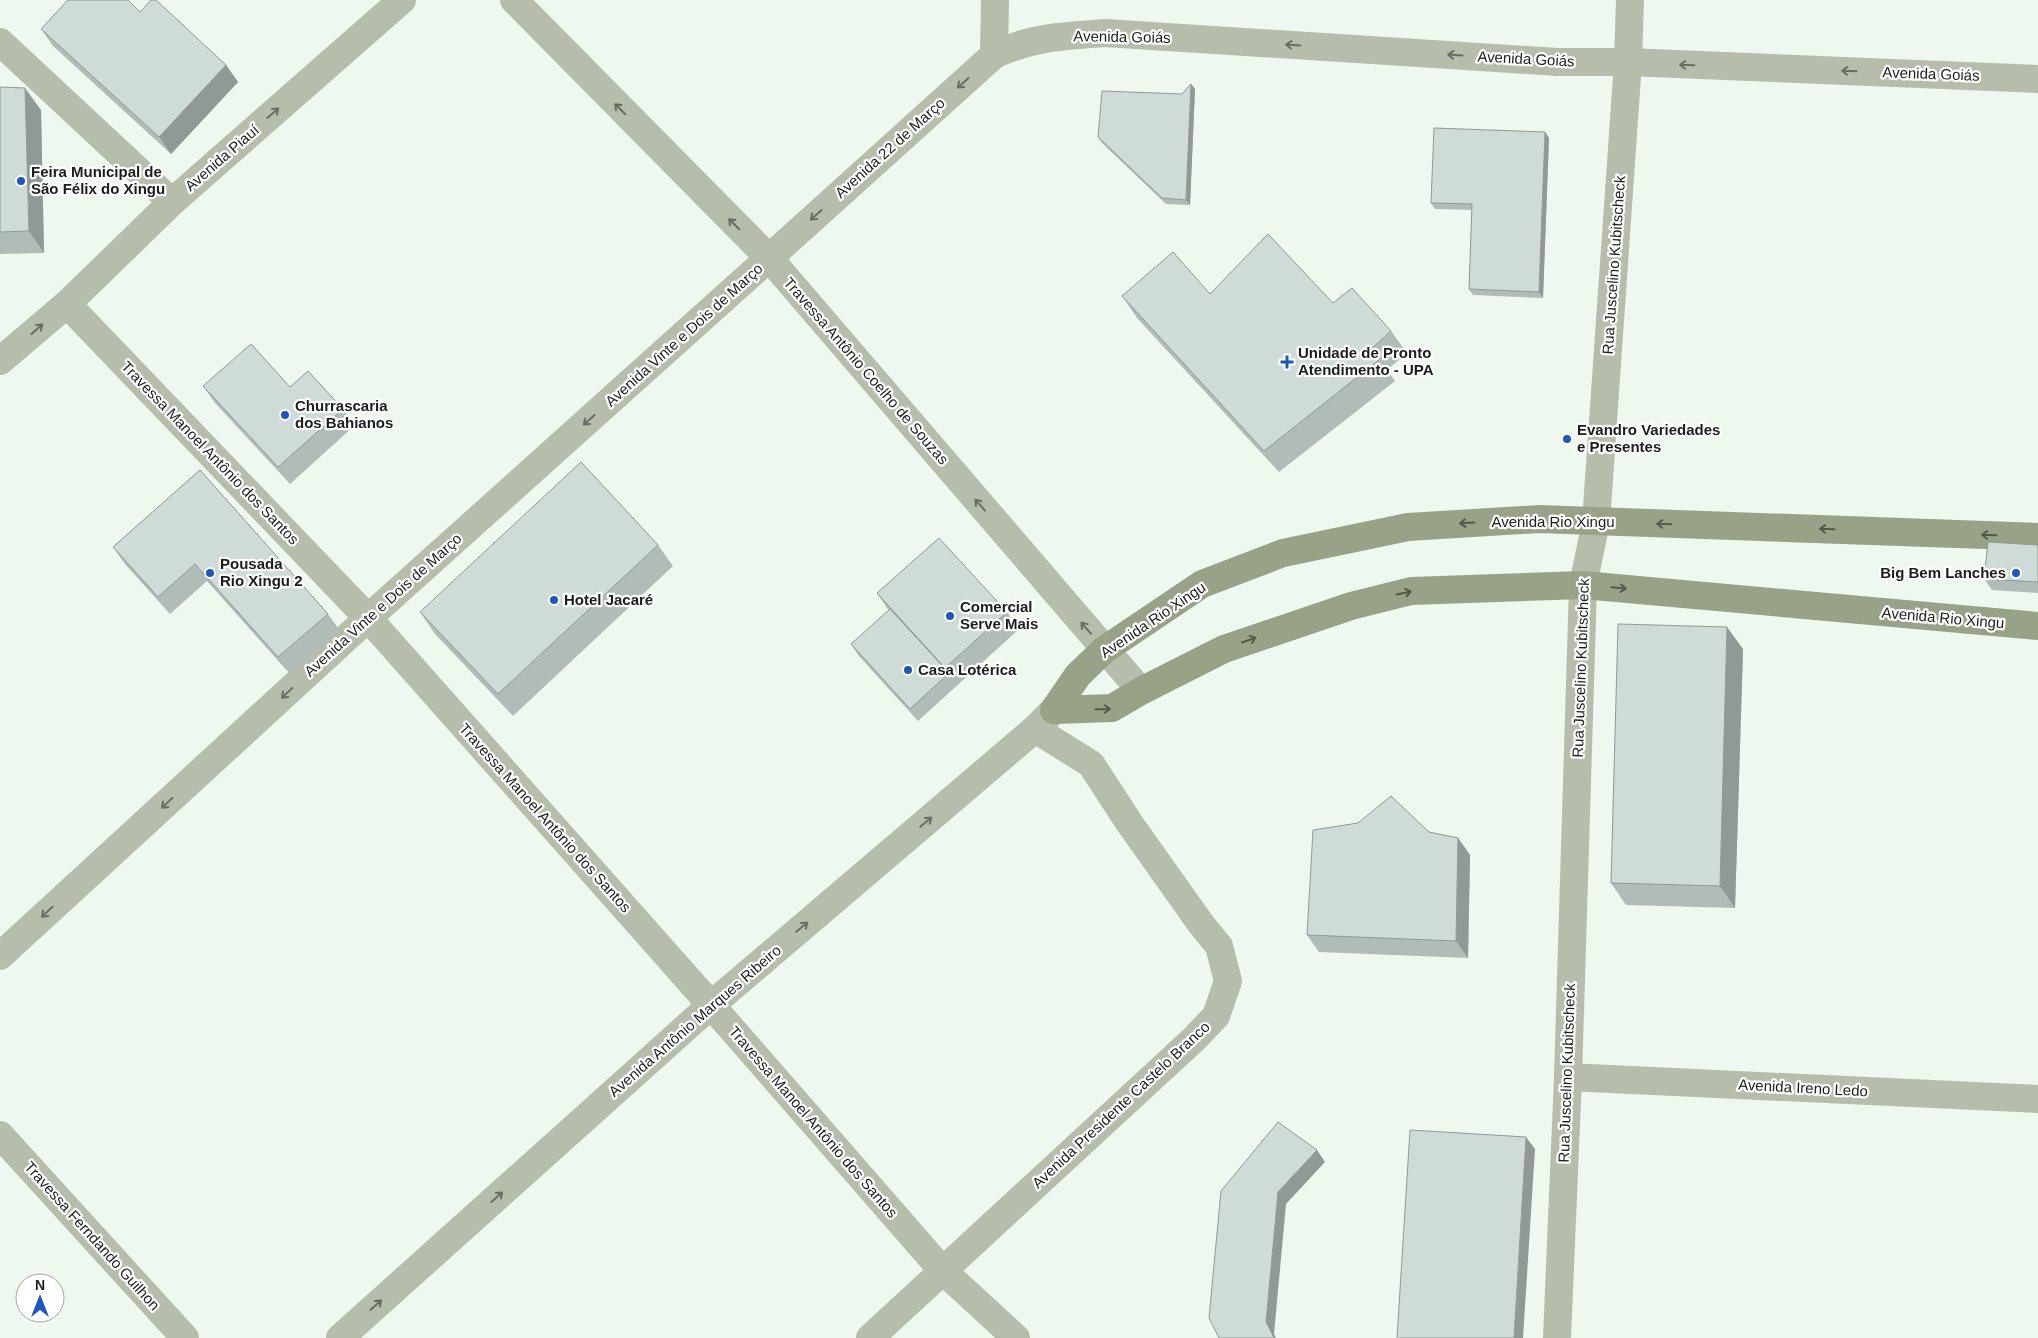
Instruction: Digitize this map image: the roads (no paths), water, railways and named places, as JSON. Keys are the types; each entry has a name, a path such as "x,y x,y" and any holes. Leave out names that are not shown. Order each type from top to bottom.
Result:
{"main road":[{"name":"Avenida Rio Xingu","path":"1054,710 1078,675 1104,650 1202,584 1283,553 1408,526 1539,519 2038,536"},
{"name":"Avenida Rio Xingu","path":"1054,710 1112,708 1141,691 1224,649 1360,604 1412,591 1583,585 2038,626"}],"street":[{"name":"Avenida Piauí","path":"0,361 67,304 172,202 402,0"},
{"name":"Travessa Antônio Coelho de Souzas","path":"514,0 769,258 1141,691"},
{"path":"995,0 1005,50"},
{"name":"Rua Juscelino Kubitscheck","path":"1557,1338 1568,1077 1583,585 1596,522 1628,62 1630,0"},
{"name":"Avenida Goiás","path":"1005,50 1056,36 1105,33 1558,62 1628,62 2038,79"},
{"path":"0,42 172,202"},
{"name":"Avenida 22 de Março","path":"769,258 1005,50"},
{"name":"Avenida Vinte e Dois de Março","path":"0,956 368,618 769,258"},
{"name":"Travessa Manoel Antônio dos Santos","path":"67,304 368,618 711,1004 942,1270 1016,1338"},
{"name":"Avenida Antônio Marques Ribeiro","path":"340,1338 711,1004 1035,729 1054,710"},
{"name":"Avenida Presidente Castelo Branco","path":"870,1338 1194,1039 1216,1016 1228,981 1220,946 1201,924 1135,831 1091,764 1035,729"},
{"name":"Avenida Ireno Ledo","path":"1568,1077 2038,1099"},
{"name":"Travessa Ferndando Guilhon","path":"0,1135 185,1338"}],"place":[{"name":"Feira Municipal de São Félix do Xingu","path":"21,181"},
{"name":"Unidade de Pronto Atendimento - UPA","path":"1287,362"},
{"name":"Churrascaria dos Bahianos","path":"285,415"},
{"name":"Evandro Variedades e Presentes","path":"1567,439"},
{"name":"Pousada Rio Xingu 2","path":"210,573"},
{"name":"Big Bem Lanches","path":"2016,573"},
{"name":"Hotel Jacaré","path":"554,600"},
{"name":"Comercial Serve Mais","path":"950,616"},
{"name":"Casa Lotérica","path":"908,670"}]}
